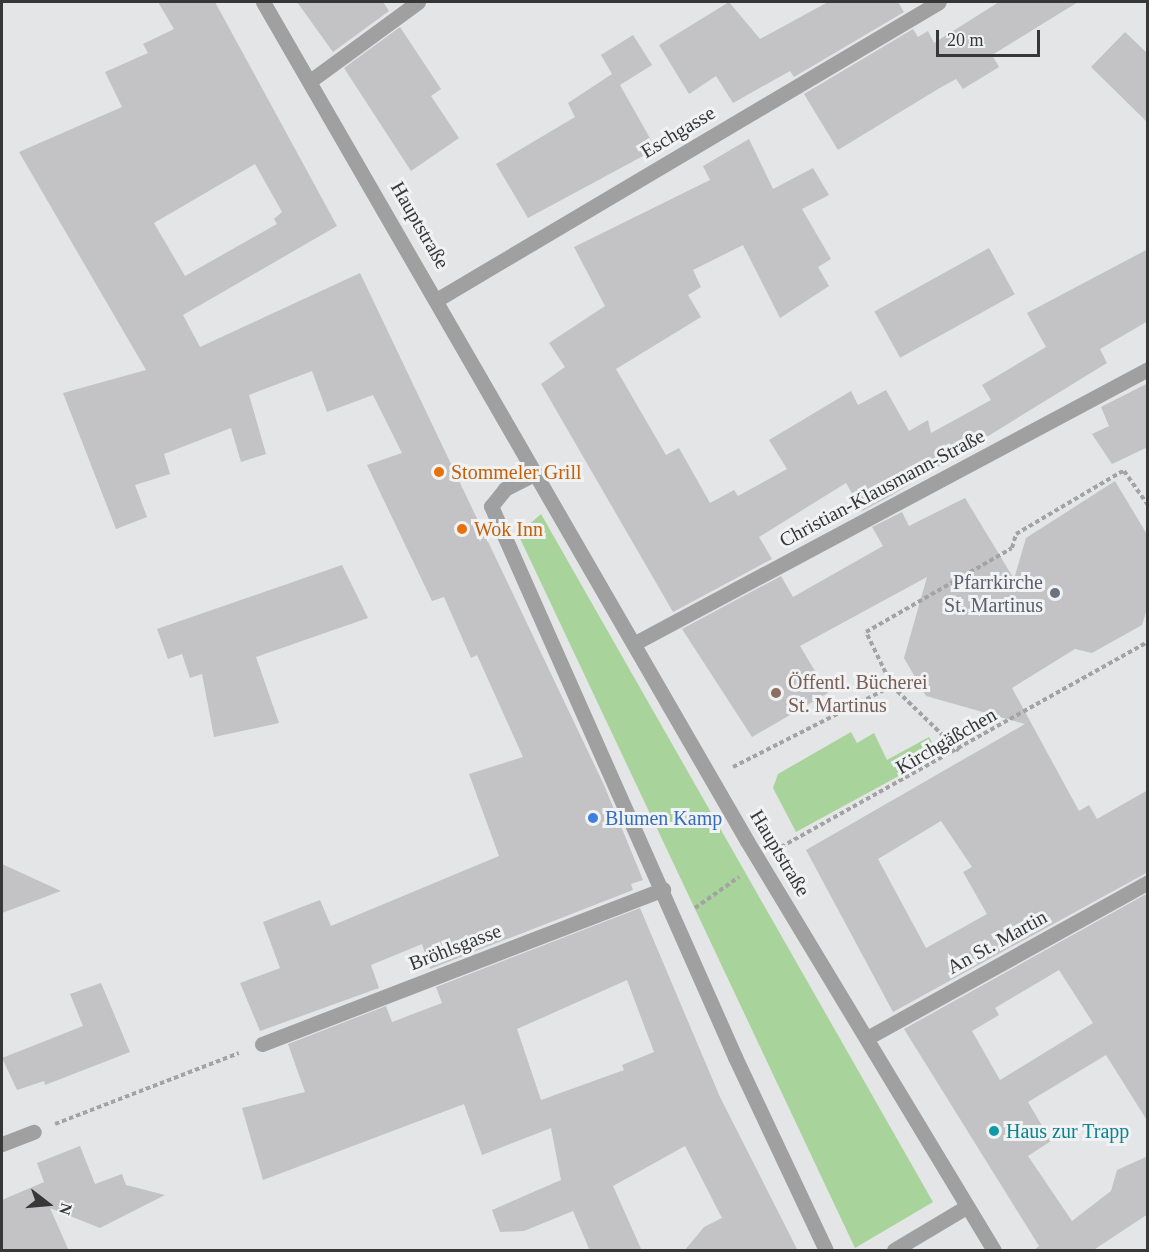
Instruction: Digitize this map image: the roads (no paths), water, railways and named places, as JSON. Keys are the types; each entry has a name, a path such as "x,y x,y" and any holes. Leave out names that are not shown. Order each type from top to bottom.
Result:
{"street":[{"name":"Hauptstraße","path":"263,2 438,298 757,857 994,1251"},
{"path":"310,81 418,2"},
{"name":"Eschgasse","path":"438,298 939,2"},
{"name":"Christian-Klausmann-Straße","path":"635,643 1148,369"},
{"path":"536,473 505,489 491,506 826,1251"},
{"name":"An St. Martin","path":"867,1038 1148,882"},
{"name":"Bröhlsgasse","path":"262,1044 663,889"},
{"path":"2,1144 34,1132"},
{"path":"894,1251 966,1207"}],"place":[{"name":"Stommeler Grill","path":"439,472"},
{"name":"Wok Inn","path":"462,529"},
{"name":"Pfarrkirche St. Martinus","path":"1055,593"},
{"name":"Öffentl. Bücherei St. Martinus","path":"776,693"},
{"name":"Blumen Kamp","path":"593,818"},
{"name":"Haus zur Trapp","path":"994,1131"}]}
